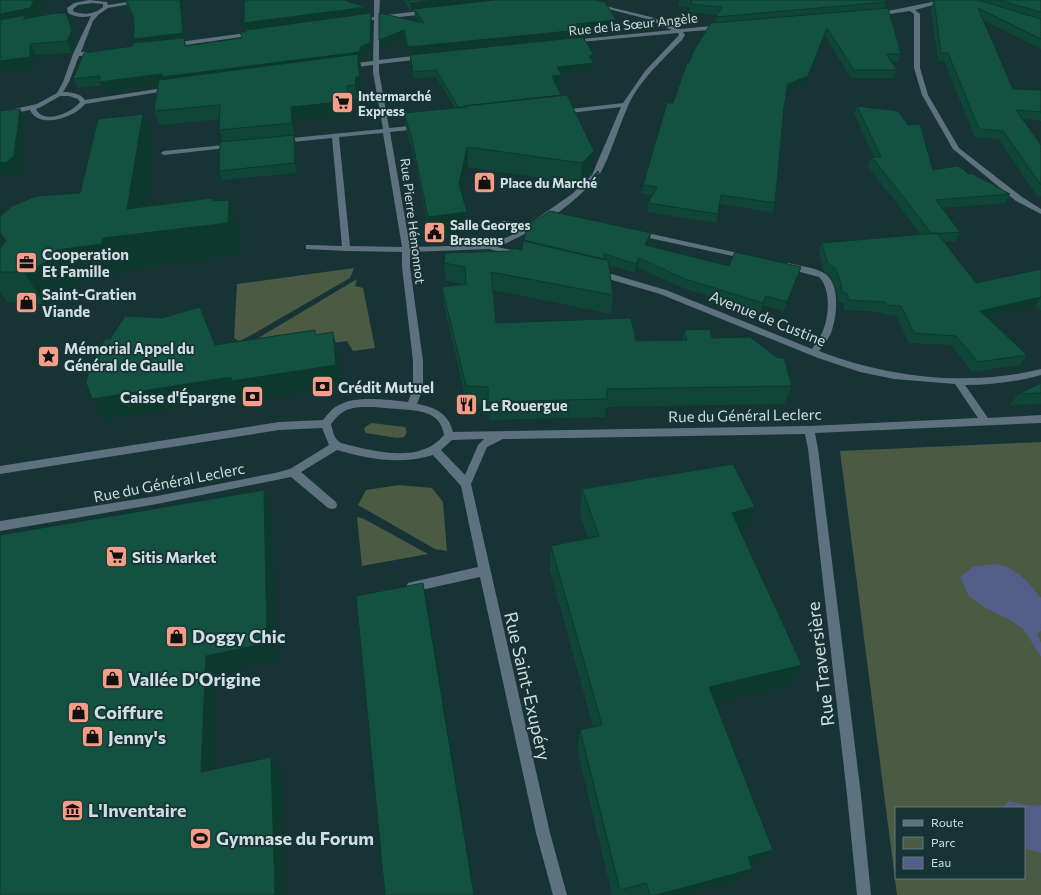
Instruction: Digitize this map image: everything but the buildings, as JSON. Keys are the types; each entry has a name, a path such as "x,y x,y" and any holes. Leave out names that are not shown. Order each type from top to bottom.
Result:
{"street":[{"path":"76,15 70,12 70,8 76,4 87,1 105,3 150,0"},
{"name":"Rue Pierre Hémonnot","path":"377,0 378,51 376,72 388,131 406,250 406,267 418,361 418,388 411,407"},
{"path":"867,15 911,9 948,0"},
{"path":"489,247 556,214 595,176 621,118 625,105 647,72 682,35 679,31 649,18 587,2"},
{"path":"0,114 32,108 47,102 59,94 66,82 90,21 105,3"},
{"path":"911,9 917,14 917,68 925,95 956,149 1019,200 1041,212"},
{"path":"351,21 432,11"},
{"path":"65,17 96,13"},
{"name":"Rue de la Sœur Angèle","path":"568,42 725,27"},
{"path":"162,46 256,34"},
{"path":"76,54 101,53"},
{"path":"337,68 425,57"},
{"path":"32,108 33,113 41,117 59,117 78,109 83,102 179,88"},
{"path":"59,94 76,95 81,98 83,102"},
{"path":"557,113 625,105"},
{"path":"273,142 424,126"},
{"path":"335,135 346,249"},
{"path":"164,153 242,145"},
{"path":"505,223 522,232"},
{"path":"630,231 753,258"},
{"path":"309,246 346,249 406,250 489,247 527,256"},
{"path":"776,264 818,274 828,280 831,288 832,305 826,333 814,352"},
{"name":"Avenue de Custine","path":"587,270 632,281 689,302 780,340 854,368 901,377 958,382 989,382 1022,378 1041,372"},
{"path":"958,382 986,422"},
{"path":"0,470 279,426 326,424 338,409 342,406 351,404 372,403 411,407 435,412 442,418 448,427 449,436 444,444 435,450 422,455 398,456 366,453 336,446 330,439 326,424"},
{"name":"Rue du Général Leclerc","path":"449,436 809,430 1041,419"},
{"name":"Rue Traversière","path":"809,430 813,449 854,795 864,895"},
{"path":"435,450 466,484 483,445 490,440 508,434"},
{"name":"Rue du Général Leclerc","path":"0,526 157,500 275,477 293,472 336,446"},
{"path":"293,472 332,505"},
{"name":"Rue Saint-Exupéry","path":"466,484 543,833 560,895"},
{"path":"399,590 484,571"}],"green space":[{"path":"354,268 350,278 246,338 239,341 234,338 237,284"},
{"path":"357,279 355,286 363,288 375,348 353,351 347,341 304,347 248,344"},
{"path":"372,423 405,427 407,432 404,437 397,438 366,433 364,430 365,427"},
{"path":"1041,442 1041,895 897,895 840,451"},
{"path":"399,485 432,488 443,502 447,551 435,549 358,505 366,490"},
{"path":"357,517 364,519 428,554 362,566"}],"water":[{"path":"994,564 1002,565 1015,571 1041,598 1041,631 1037,634 1041,643 1041,657 1024,630 1010,620 986,608 969,596 960,577 973,567"},
{"path":"1008,801 1033,806 1041,805 1041,853 1025,848 1025,807 1003,807"}],"place":[{"name":"Intermarché Express","path":"342,103"},
{"name":"Place du Marché","path":"484,183"},
{"name":"Salle Georges Brassens","path":"435,232"},
{"name":"Cooperation Et Famille","path":"27,263"},
{"name":"Saint-Gratien Viande","path":"27,303"},
{"name":"Mémorial Appel du Général de Gaulle","path":"49,357"},
{"name":"Crédit Mutuel","path":"322,387"},
{"name":"Caisse d'Épargne","path":"252,397"},
{"name":"Le Rouergue","path":"467,405"},
{"name":"Sitis Market","path":"117,557"},
{"name":"Doggy Chic","path":"177,636"},
{"name":"Vallée D'Origine","path":"112,679"},
{"name":"Coiffure","path":"79,712"},
{"name":"Jenny's","path":"92,737"},
{"name":"L'Inventaire","path":"73,810"},
{"name":"Gymnase du Forum","path":"201,838"}]}
